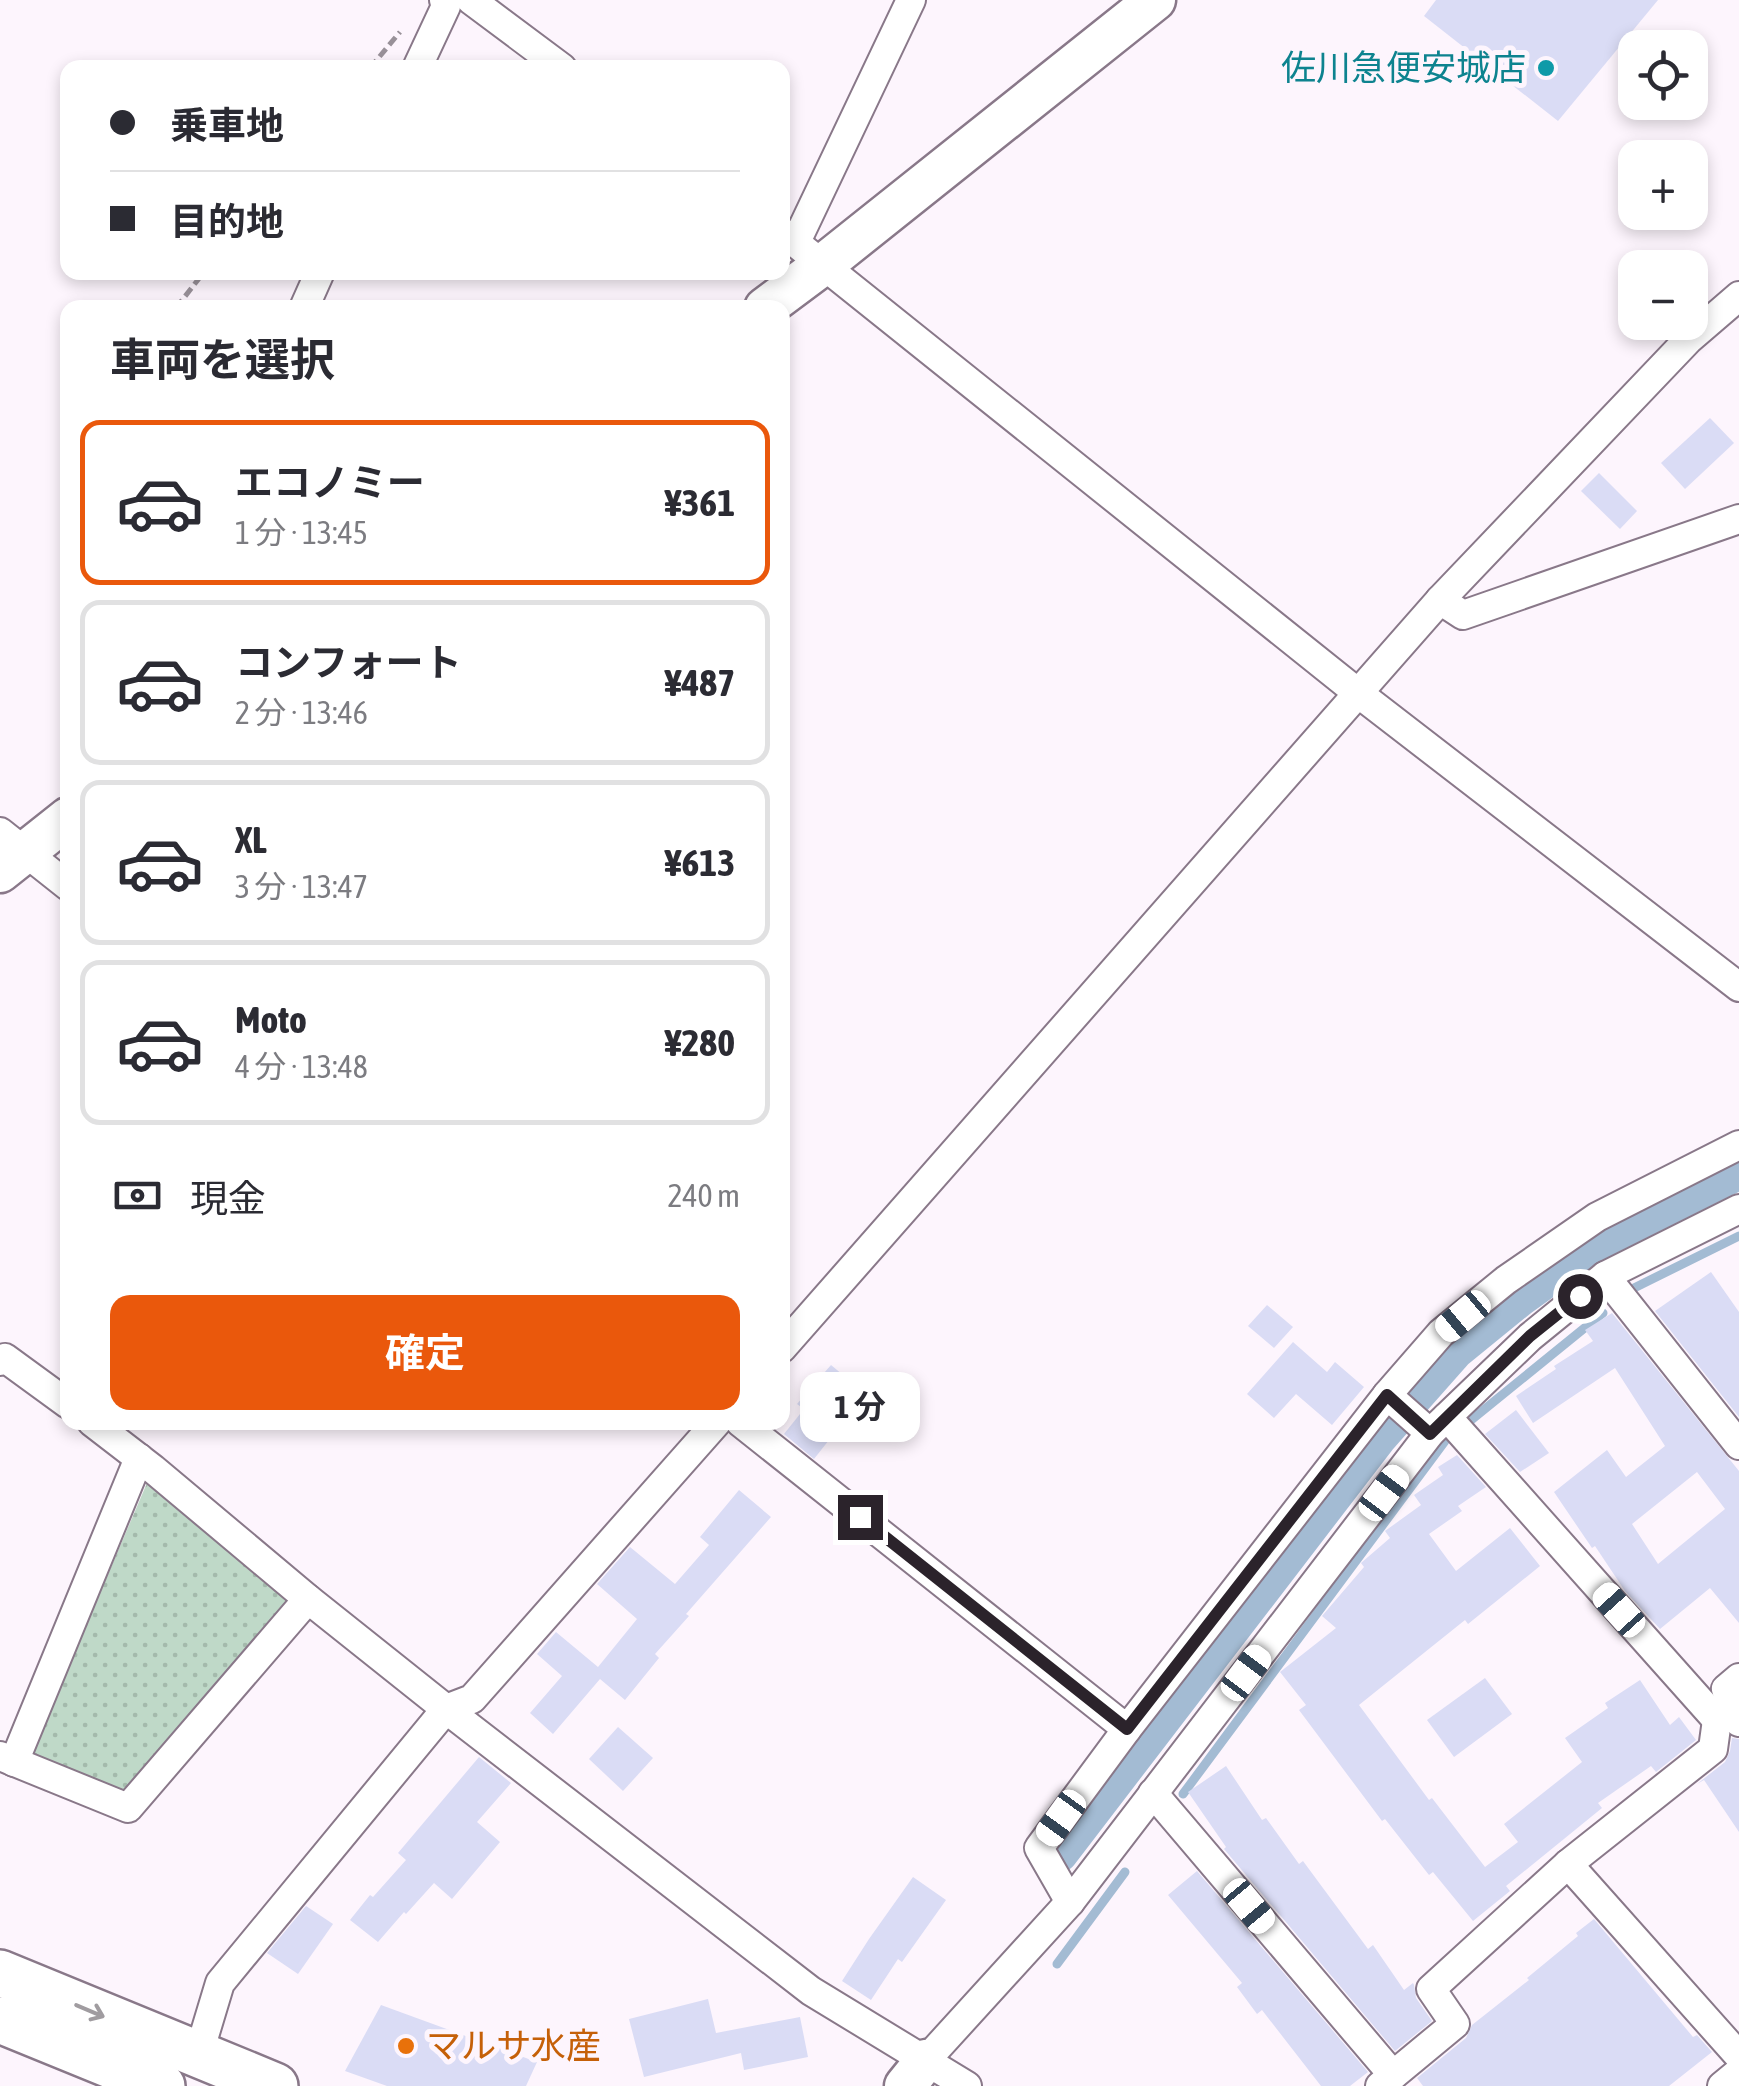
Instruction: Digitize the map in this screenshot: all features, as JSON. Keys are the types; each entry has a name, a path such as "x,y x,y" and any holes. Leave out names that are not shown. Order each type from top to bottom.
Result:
{"main road":[{"path":"0,1974 275,2086"},
{"path":"0,2020 162,2086"}],"street":[{"path":"421,60 446,6 444,0"},
{"path":"471,0 551,60"},
{"path":"801,246 910,0"},
{"path":"801,246 1154,0"},
{"path":"801,246 1358,694 1739,987"},
{"path":"790,1339 1440,600 1688,340 1739,296"},
{"path":"1440,600 1463,615 1739,519"},
{"path":"8,852 60,823"},
{"path":"8,852 60,881"},
{"path":"1070,1902 1039,1848 1387,1395 1442,1334 1506,1280 1597,1217 1739,1145"},
{"path":"916,2073 1070,1902 1438,1425 1530,1336 1605,1276 1739,1209"},
{"path":"1605,1276 1739,1445"},
{"path":"0,1361 5,1358 60,1398"},
{"path":"1387,1395 1438,1425 1730,1719"},
{"path":"103,1430 446,1709 916,2073 966,2086"},
{"path":"198,2056 220,1983 446,1709 472,1699 710,1430"},
{"path":"750,1430 1127,1729"},
{"path":"140,1458 7,1759 128,1808 308,1599"},
{"path":"1153,1793 1386,2080 1455,2024 1432,1988 1568,1864 1713,1749 1730,1719 1726,1689 1739,1678"},
{"path":"1568,1864 1739,2056"},
{"path":"1722,2086 1739,2072"}],"path":[{"path":"377,60 404,27"},
{"path":"182,300 198,280"}],"green space":[{"path":"153,1469 308,1599 138,1796 26,1766"}],"building":[{"name":"佐川急便安城店","path":"1436,0 1658,0 1633,30 1618,30 1618,48 1558,121 1424,16"},
{"path":"1710,418 1734,443 1685,489 1661,463"},
{"path":"1599,473 1637,511 1620,529 1581,491"},
{"path":"1711,1272 1739,1312 1739,1417 1655,1311"},
{"path":"1267,1305 1293,1327 1274,1348 1248,1326"},
{"path":"1612,1313 1739,1471 1739,1623 1710,1588 1660,1629 1625,1591 1554,1492 1607,1450 1626,1477 1665,1446 1615,1368 1533,1423 1516,1396 1593,1341 1585,1330","holes":["1697,1472 1725,1509 1658,1564 1632,1524"]},
{"path":"1293,1342 1327,1372 1335,1362 1364,1387 1332,1425 1296,1394 1274,1418 1247,1394"},
{"path":"831,1365 861,1390 822,1435 829,1440 814,1459 784,1434 804,1409 797,1404"},
{"path":"1516,1410 1549,1453 1520,1472 1485,1434"},
{"path":"1457,1455 1486,1487 1458,1506 1462,1511 1429,1534 1456,1571 1510,1528 1540,1566 1359,1705 1429,1800 1432,1798 1485,1867 1518,1842 1504,1824 1582,1762 1565,1738 1608,1708 1605,1703 1640,1680 1670,1725 1679,1717 1696,1740 1656,1772 1651,1766 1598,1803 1602,1808 1506,1886 1510,1891 1473,1921 1433,1872 1429,1875 1385,1819 1382,1821 1299,1710 1306,1705 1280,1672 1336,1628 1322,1616 1364,1567 1361,1563 1390,1538 1385,1531 1421,1505 1414,1495 1443,1475 1438,1467"},
{"path":"739,1490 771,1517 686,1614 689,1616 655,1654 659,1658 625,1700 600,1679 553,1734 530,1713 562,1676 537,1654 556,1632 598,1667 637,1619 597,1584 630,1547 675,1584 709,1545 700,1537"},
{"path":"1485,1678 1512,1714 1454,1757 1427,1720"},
{"path":"618,1727 653,1758 623,1791 589,1759"},
{"path":"1732,1738 1739,1739 1739,1832 1704,1780 1697,1784 1725,1762"},
{"path":"479,1757 511,1783 477,1822 500,1842 452,1899 434,1883 378,1942 350,1920 406,1860 398,1853"},
{"path":"1226,1766 1262,1820 1266,1818 1299,1864 1303,1861 1368,1949 1373,1945 1404,1990 1413,1983 1416,1998 1432,2021 1395,2051 1224,1849 1188,1792"},
{"path":"1197,1871 1368,2072 1350,2086 1321,2086 1262,2010 1257,2014 1237,1987 1242,1983 1168,1895"},
{"path":"913,1877 946,1900 871,2000 842,1981"},
{"path":"306,1906 333,1924 298,1974 267,1953"},
{"path":"1594,1919 1693,2037 1697,2035 1712,2052 1669,2086 1423,2086 1417,2078"},
{"path":"708,1999 716,2033 800,2017 808,2057 744,2070 741,2053 644,2077 629,2019"},
{"path":"381,2005 537,2062 526,2086 387,2086 345,2071"}],"waterway":[{"path":"1062,1856 1381,1440 1458,1353 1603,1243 1739,1175"},
{"path":"1630,1290 1739,1236"},
{"path":"1465,1425 1603,1313"},
{"path":"1183,1794 1445,1441"},
{"path":"1057,1964 1125,1872"}],"place":[{"name":"佐川急便安城店","path":"1546,68"},
{"name":"マルサ水産","path":"406,2046"}],"route":[{"path":"860,1517 1127,1729 1387,1395 1430,1434 1530,1336 1580,1296"}]}
